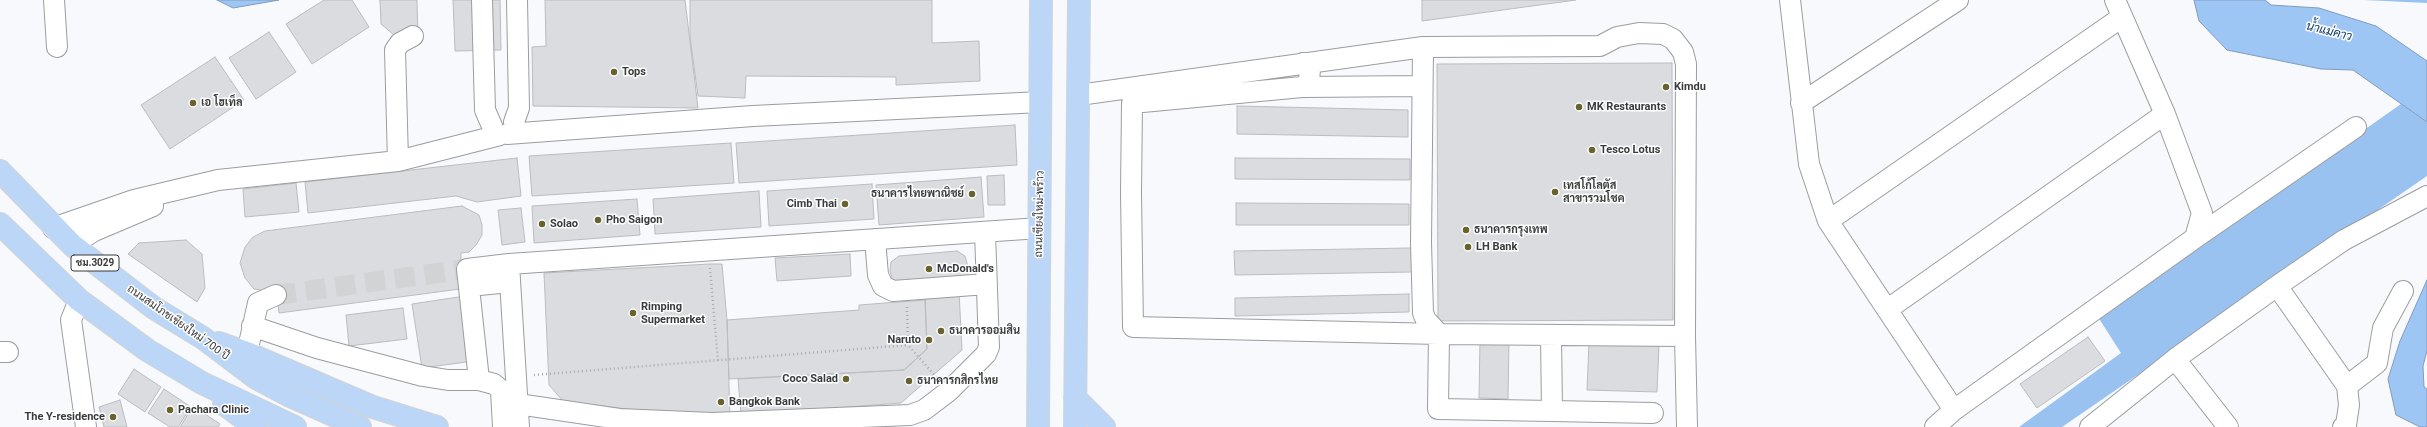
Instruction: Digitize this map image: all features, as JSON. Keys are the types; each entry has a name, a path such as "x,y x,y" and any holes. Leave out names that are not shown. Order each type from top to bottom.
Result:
{"main road":[{"name":"ถนนเชียงใหม่-พร้าว","path":"1038,427 1041,0"},
{"path":"1075,427 1079,0"},
{"name":"ถนนสมโภชเชียงใหม่ 700 ปี","path":"0,172 53,228 154,308 203,338 256,378 288,395 360,427"},
{"name":"ชม.3029","path":"0,224 79,300 147,350 202,383 295,427"},
{"path":"203,338 247,353 373,407 437,427"},
{"path":"202,383 238,415 255,427"},
{"path":"1021,427 1038,397"},
{"path":"1075,398 1104,427"}],"street":[{"path":"54,0 57,47"},
{"path":"482,0 485,110 503,129"},
{"path":"503,129 519,108 517,0"},
{"path":"1790,0 1808,164 1828,221 1954,410"},
{"path":"1801,103 1958,0"},
{"path":"1828,221 2118,9 2165,114 2202,214 2195,238"},
{"path":"1078,95 1423,46 1600,46 1617,37 1639,33 1663,34 1679,44 1686,64 1685,336 1687,427"},
{"path":"398,161 395,50 400,43 413,36"},
{"path":"1423,46 1421,243 1423,313 1426,320 1439,334 1438,409 1653,413"},
{"path":"1302,88 1309,82 1310,69 1303,63"},
{"path":"1422,86 1302,88 1132,103 1130,200 1133,327 1439,334 1685,336"},
{"path":"53,228 134,200 218,180 398,161 503,129 1041,102"},
{"path":"1888,309 2165,114"},
{"path":"1935,427 1954,410 2195,238 2356,128"},
{"path":"72,244 94,231 218,180"},
{"path":"2090,427 2175,359 2344,240 2427,196"},
{"path":"479,380 468,277 709,250 1040,228"},
{"path":"252,326 317,348 423,376 448,380 479,380 619,419 712,423 910,415 924,410 949,391 977,365 989,347 986,232"},
{"path":"875,239 878,275 883,286 893,291 987,284"},
{"path":"509,273 513,389 519,427"},
{"path":"2277,286 2347,386 2349,405 2346,426"},
{"path":"2347,386 2377,363 2383,328 2403,291"},
{"path":"247,353 258,303 276,295"},
{"path":"79,300 71,320 86,427"},
{"path":"1551,335 1552,411"},
{"path":"2175,359 2228,427"},
{"path":"503,427 513,389"}],"path":[{"path":"709,250 718,361"},
{"path":"907,306 908,345 949,391"},
{"path":"513,389 718,361 908,345"}],"shaded area":[{"path":"2364,0 2427,0 2427,3"},
{"path":"2401,104 2427,122 2427,176 2062,427 2019,427 2121,353 2098,317"}],"water":[{"path":"217,0 279,0 233,8"},
{"name":"น้ำแม่คาว","path":"2194,0 2265,0 2271,5 2319,8 2376,26 2427,61 2427,122 2353,70 2321,69 2227,50 2199,21"},
{"path":"2427,280 2427,351 2423,366 2424,387 2427,389 2427,427 2420,427 2396,415 2388,379 2400,341"}],"building":[{"path":"324,0 352,0 369,27 312,64 286,24"},
{"path":"380,0 417,0 418,37 394,35 381,24"},
{"path":"453,0 500,0 501,50 455,51"},
{"name":"Tops","path":"545,0 685,0 698,108 533,106 532,47 546,46"},
{"path":"690,0 932,0 932,43 979,41 980,81 896,85 896,77 746,76 745,98 698,96 690,37"},
{"path":"1422,0 1576,0 1422,21"},
{"path":"269,32 296,72 256,99 229,58"},
{"name":"เอ โฮเท็ล","path":"215,57 244,100 170,149 141,105"},
{"name":"เทสโก้โลตัส สาขารวมโชค","path":"1672,63 1673,320 1438,321 1437,64"},
{"path":"1237,106 1408,110 1408,137 1237,134"},
{"path":"1015,125 1017,165 739,183 736,143"},
{"path":"731,143 734,183 532,196 529,156"},
{"path":"517,158 521,196 477,202 456,196 308,213 305,182"},
{"path":"1235,158 1410,159 1410,180 1235,179"},
{"path":"1004,175 1005,205 988,205 987,176"},
{"path":"981,177 984,217 879,225 876,185"},
{"path":"296,183 299,212 245,217 243,189"},
{"path":"872,184 874,219 769,226 767,191"},
{"path":"759,191 761,227 655,234 653,199"},
{"path":"637,199 640,235 534,243 532,206"},
{"path":"1236,203 1409,204 1409,225 1236,225"},
{"path":"462,206 479,215 482,225 482,235 476,245 469,252 461,253 460,289 279,313 276,285 266,291 254,289 245,278 240,263 245,247 253,237 265,231"},
{"path":"521,208 525,242 502,245 498,210"},
{"path":"186,240 202,254 205,288 197,302 128,254 139,243"},
{"path":"1411,248 1412,272 1235,275 1234,251"},
{"name":"McDonald's","path":"957,251 965,256 968,267 968,276 900,286 893,281 890,271 891,262 899,256"},
{"path":"850,254 851,276 777,281 775,258"},
{"path":"722,264 727,320 730,417 699,418 563,401 549,385 544,273"},
{"path":"959,291 962,350 901,403 741,415 738,379 904,370 927,349 925,293"},
{"path":"1409,294 1409,312 1235,316 1235,298"},
{"path":"465,296 474,361 422,368 412,304"},
{"path":"925,300 927,349 904,370 729,379 727,320 859,310 859,305"},
{"path":"403,308 407,339 349,346 346,315"},
{"path":"2088,337 2105,361 2037,408 2020,384"},
{"path":"1480,340 1509,341 1508,399 1479,398"},
{"path":"1589,342 1659,344 1657,392 1587,390"},
{"path":"134,369 161,387 145,412 118,394"},
{"name":"Pachara Clinic","path":"164,389 191,407 178,427 170,427 148,413"},
{"name":"The Y-residence","path":"120,400 127,427 104,427 99,407"},
{"path":"193,406 220,424 218,427 180,427"}],"tunnel":[{"path":"276,295 467,269"}],"place":[{"name":"Tops","path":"614,72"},
{"name":"Kimdu","path":"1666,87"},
{"name":"เอ โฮเท็ล","path":"193,103"},
{"name":"MK Restaurants","path":"1579,107"},
{"name":"Tesco Lotus","path":"1592,150"},
{"name":"เทสโก้โลตัส สาขารวมโชค","path":"1555,192"},
{"name":"ธนาคารไทยพาณิชย์","path":"972,194"},
{"name":"Cimb Thai","path":"845,204"},
{"name":"Pho Saigon","path":"598,220"},
{"name":"Solao","path":"542,224"},
{"name":"ธนาคารกรุงเทพ","path":"1466,230"},
{"name":"LH Bank","path":"1468,247"},
{"name":"McDonald's","path":"929,269"},
{"name":"Rimping Supermarket","path":"633,313"},
{"name":"ธนาคารออมสิน","path":"941,331"},
{"name":"Naruto","path":"929,340"},
{"name":"Coco Salad","path":"846,379"},
{"name":"ธนาคารกสิกรไทย","path":"909,381"},
{"name":"Bangkok Bank","path":"721,402"},
{"name":"Pachara Clinic","path":"170,410"},
{"name":"The Y-residence","path":"113,417"}]}
